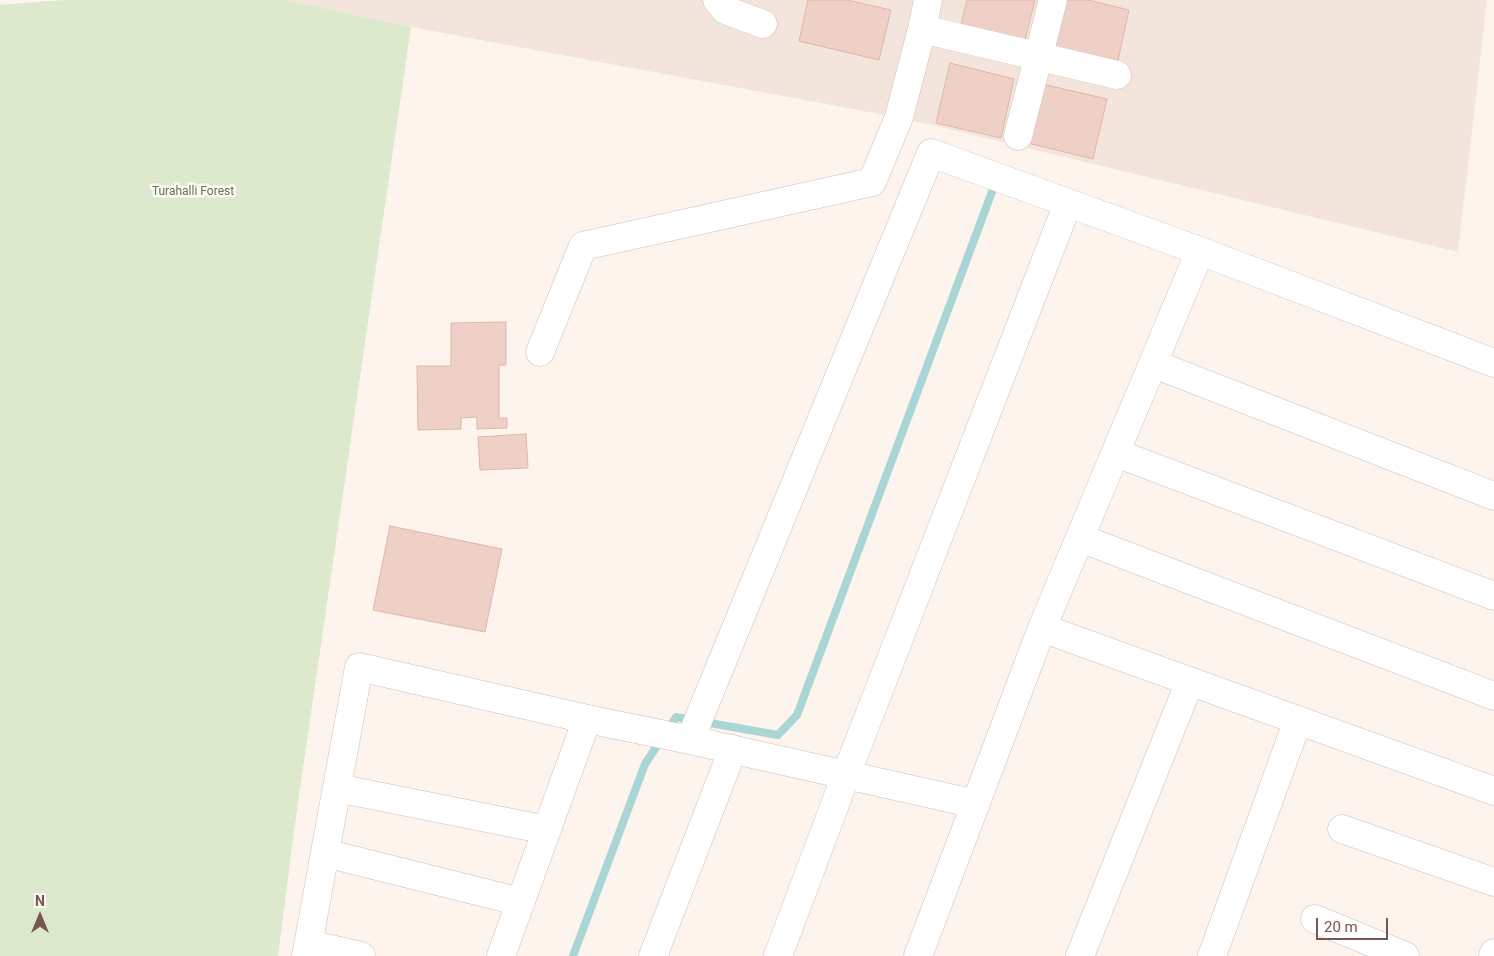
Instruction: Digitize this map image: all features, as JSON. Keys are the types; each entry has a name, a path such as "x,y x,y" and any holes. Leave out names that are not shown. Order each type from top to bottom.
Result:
{"street":[{"path":"717,0 725,10 763,24"},
{"path":"540,352 584,246 872,182 898,117 928,0"},
{"path":"1018,136 1053,0"},
{"path":"922,29 1117,75"},
{"path":"690,740 931,153 1200,251 1494,362"},
{"path":"778,956 846,775 1068,203"},
{"path":"918,956 1042,628 1200,251"},
{"path":"1154,364 1494,496"},
{"path":"1116,453 1494,596"},
{"path":"1080,538 1494,696"},
{"path":"1042,628 1494,791"},
{"path":"360,956 307,950 359,667 976,804"},
{"path":"1080,956 1190,681"},
{"path":"501,956 587,719"},
{"path":"1212,956 1298,720"},
{"path":"653,956 733,749"},
{"path":"337,788 547,830"},
{"path":"1342,829 1494,882"},
{"path":"325,853 521,902"},
{"path":"1315,919 1405,956"}],"shaded area":[{"path":"285,0 1487,0 1458,252 907,119 411,27"}],"green space":[{"name":"Turahalli Forest","path":"64,0 285,0 411,27 296,816 278,956 0,956 0,5"}],"building":[{"path":"808,0 847,0 891,10 879,60 799,41"},
{"path":"967,0 1035,0 1023,48 959,33"},
{"path":"1064,0 1088,0 1129,10 1116,69 1051,54"},
{"path":"950,63 1014,79 1001,138 936,123"},
{"path":"1042,84 1107,99 1093,159 1028,143"},
{"path":"506,322 506,365 499,365 499,418 507,418 507,428 477,429 477,417 461,418 461,429 418,430 417,366 451,366 451,323"},
{"path":"526,434 528,468 480,470 478,437"},
{"path":"390,526 502,549 485,632 373,610"}],"waterway":[{"path":"573,956 645,764 676,717 778,735 797,715 996,181"}]}
